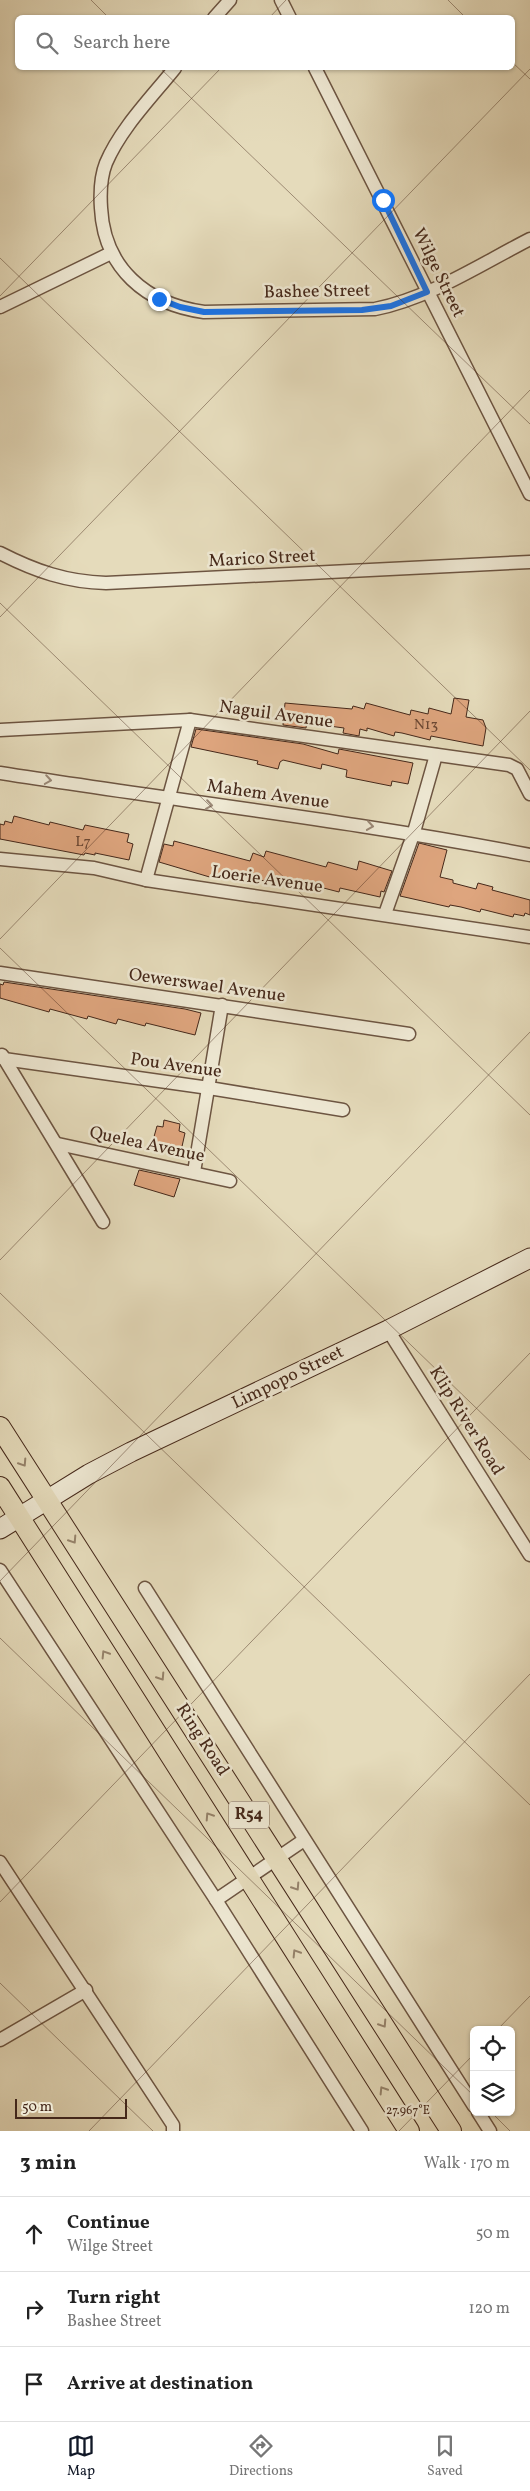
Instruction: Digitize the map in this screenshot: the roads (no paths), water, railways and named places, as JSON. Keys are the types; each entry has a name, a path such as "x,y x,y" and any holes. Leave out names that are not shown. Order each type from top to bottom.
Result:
{"main road":[{"name":"Ring Road","path":"0,1427 451,2131"},
{"name":"Ring Road","path":"0,1487 409,2131"}],"street":[{"path":"217,15 230,0"},
{"path":"281,0 288,15"},
{"name":"Bashee Street","path":"173,70 118,140 104,168 100,188 102,222 111,253 127,274 152,295 169,304 197,311 362,310 391,306 427,292 530,239"},
{"name":"Wilge Street","path":"316,70 530,494"},
{"path":"0,307 111,253"},
{"name":"Marico Street","path":"0,554 50,576 106,583 530,562"},
{"path":"146,880 190,720"},
{"name":"Naguil Avenue","path":"0,730 190,720 510,765 517,769 530,794"},
{"path":"385,914 414,832 436,755"},
{"name":"Mahem Avenue","path":"0,773 167,799 414,832 530,854"},
{"name":"Loerie Avenue","path":"0,859 94,868 146,880 530,937"},
{"name":"Oewerswael Avenue","path":"0,973 409,1034"},
{"path":"194,1172 222,1005"},
{"path":"2,1056 58,1144 103,1222"},
{"name":"Pou Avenue","path":"2,1056 343,1110"},
{"name":"Quelea Avenue","path":"58,1144 230,1181"},
{"name":"Limpopo Street","path":"0,1529 47,1499 131,1452 388,1330 530,1258"},
{"name":"Klip River Road","path":"388,1330 530,1555"},
{"path":"0,1570 216,1900 362,2131"},
{"name":"Ring Road","path":"145,1588 470,2100"},
{"path":"216,1900 304,1840"},
{"path":"0,1862 86,1990 173,2125 173,2131"},
{"path":"0,2040 86,1990"},
{"path":"481,2116 490,2131"}]}
